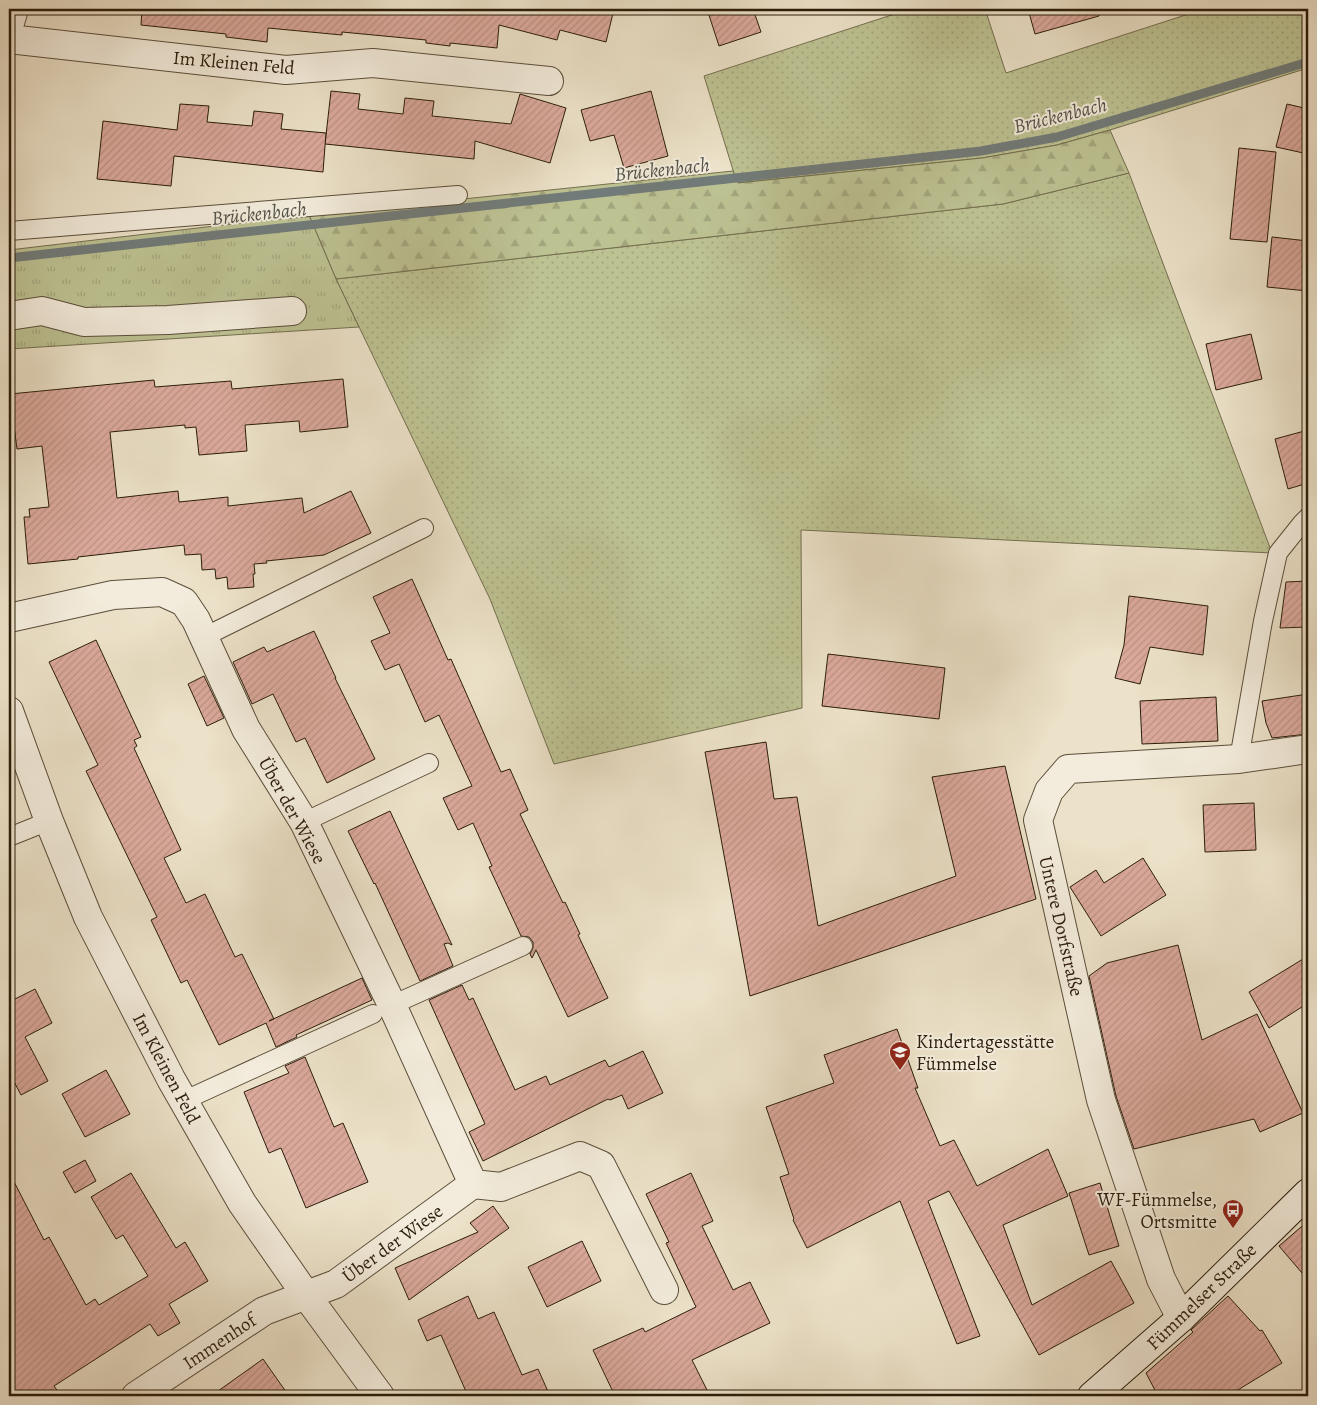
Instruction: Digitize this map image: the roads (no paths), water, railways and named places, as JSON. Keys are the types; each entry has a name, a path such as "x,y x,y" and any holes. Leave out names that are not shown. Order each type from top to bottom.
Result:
{"street":[{"path":"9,26 14,9"},
{"name":"Im Kleinen Feld","path":"9,39 286,70 373,63 549,81"},
{"path":"9,316 42,311 84,322 168,320 292,311"},
{"name":"Über der Wiese","path":"9,618 114,595 162,592 184,602 196,620 246,729 304,822 382,1010 474,1184 336,1284 306,1295"},
{"name":"Im Kleinen Feld","path":"9,711 49,821 88,917 183,1101 242,1202 306,1295 380,1396"},
{"name":"Untere Dorfstraße","path":"1181,1318 1160,1279 1101,1100 1038,820 1049,791 1068,769 1239,759 1308,749"},
{"path":"474,1184 501,1187 580,1156 601,1166 664,1290"},
{"name":"Fümmelser Straße","path":"1092,1396 1181,1318 1308,1193"},
{"name":"Immenhof","path":"136,1396 264,1311 306,1295"}],"lane":[{"path":"9,231 458,195"},
{"path":"1239,759 1263,621 1278,554 1308,516"},
{"path":"204,637 424,528"},
{"path":"304,822 429,763"},
{"path":"9,837 49,821"},
{"path":"183,1101 523,946"}],"waterway":[{"name":"Brückenbach","path":"9,258 981,151 1057,137 1308,62"}],"place":[{"name":"Kindertagesstätte Fümmelse","path":"900,1071"},
{"name":"WF-Fümmelse, Ortsmitte","path":"1233,1229"}]}
